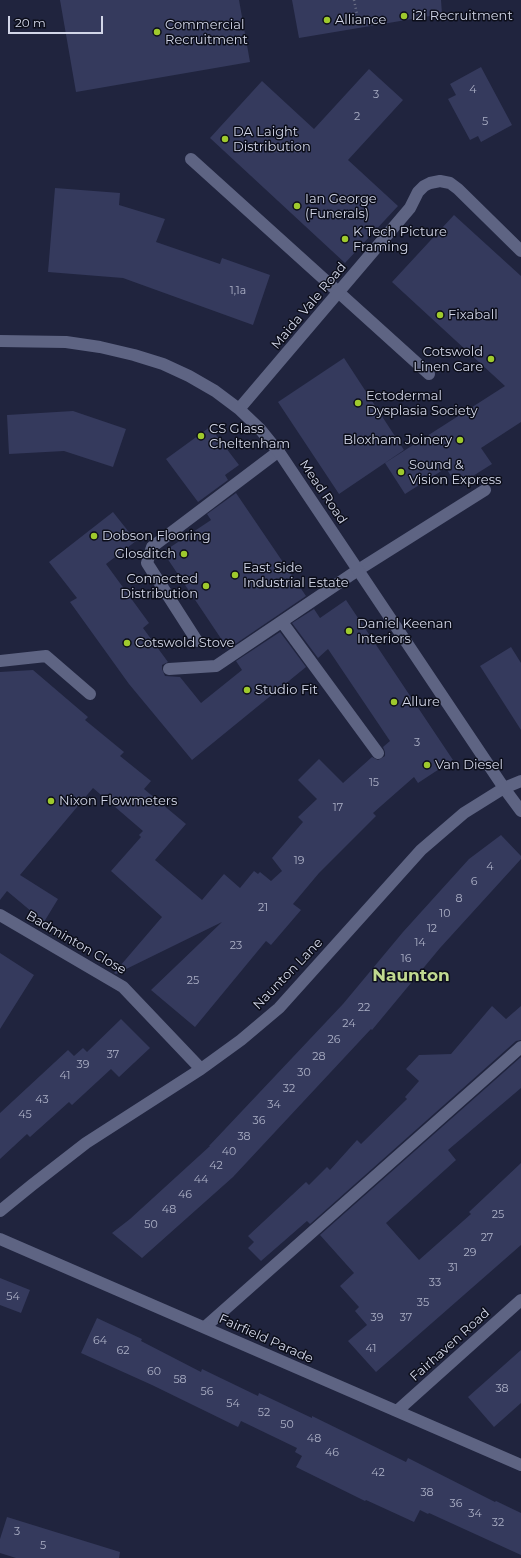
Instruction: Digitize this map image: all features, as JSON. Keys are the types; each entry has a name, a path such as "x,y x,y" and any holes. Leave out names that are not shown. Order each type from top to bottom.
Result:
{"street":[{"path":"191,159 429,374"},
{"name":"Maida Vale Road","path":"239,409 410,208 418,192 424,186 440,181 450,183 458,189 521,251"},
{"name":"Mead Road","path":"0,341 66,342 100,347 134,355 162,364 189,376 215,391 239,409 260,429 278,451 504,788 521,811"},
{"path":"197,641 147,563 152,547 278,451"},
{"path":"169,669 216,666 358,570 485,490"},
{"path":"282,622 378,753"},
{"path":"0,660 46,656 90,694"},
{"name":"Naunton Lane","path":"0,1211 86,1144 201,1069 241,1040 279,1008 421,850 464,813 504,788 521,782"},
{"name":"Badminton Close","path":"0,915 123,987 201,1069"},
{"path":"204,1327 521,1047"},
{"name":"Fairfield Parade","path":"0,1239 521,1465"},
{"name":"Fairhaven Road","path":"398,1411 521,1300"}],"path":[{"path":"354,0 358,19"}],"building":[{"path":"60,0 239,0 250,62 76,92"},
{"path":"292,0 441,0 442,14 299,38"},
{"path":"481,67 512,125 481,142 478,136 470,140 448,99 456,95 450,84"},
{"path":"369,69 403,100 348,160 398,206 345,263 210,138 262,81 314,129"},
{"path":"55,188 120,193 119,205 165,219 156,242 220,264 222,258 270,275 253,325 123,278 48,272"},
{"path":"454,215 521,276 521,422 481,448 492,464 457,486 446,468 405,494 385,463 505,386 392,282"},
{"path":"344,358 404,450 339,494 278,402"},
{"path":"73,411 126,429 113,467 64,451 9,454 7,415"},
{"path":"210,427 239,465 225,475 228,480 198,502 166,459"},
{"name":"East Side Industrial Estate","path":"236,493 306,596 228,649 163,552 211,520 207,514"},
{"path":"113,512 136,541 106,564 149,623 143,628 168,662 162,665 165,676 180,677 201,703 242,670 236,661 280,632 306,667 192,760 129,684 70,602 77,598 49,562"},
{"path":"346,600 453,760 418,783 414,777 373,813 376,816 319,873 293,904 301,910 271,945 266,941 195,1027 151,990 222,922 116,974 114,973 162,917 111,871 141,837 139,835 143,831 93,788 20,875 58,899 44,922 7,891 0,900 0,672 33,670 88,717 85,720 124,752 120,756 151,781 144,789 186,824 155,860 202,900 224,874 240,888 254,871 258,874 260,872 271,881 282,871 272,858 303,822 298,817 317,799 298,780 319,759 343,783 372,757 378,760 385,756 383,747 390,741 328,649 318,658 292,623 314,609 320,618"},
{"path":"511,647 521,663 521,730 480,666"},
{"path":"501,835 521,856 521,859 440,948 372,1030 371,1029 233,1177 142,1258 112,1233 130,1219 210,1146 343,1004 403,932 469,859"},
{"path":"0,953 34,975 0,1029"},
{"path":"492,1006 506,1019 521,1006 521,1040 516,1041 310,1224 307,1221 261,1261 248,1248 254,1242 248,1236 306,1182 309,1185 327,1167 330,1170 357,1140 361,1144 407,1099 405,1097 419,1081 406,1069 419,1055 451,1054"},
{"path":"121,1019 150,1048 119,1077 111,1069 72,1105 69,1102 30,1137 27,1134 0,1159 0,1113 68,1050 74,1056 83,1048 87,1052"},
{"path":"521,1057 521,1088 448,1150 456,1160 386,1223 419,1260 471,1214 469,1212 521,1163 521,1245 376,1372 348,1341 367,1325 355,1311 359,1307 340,1286 354,1273 320,1235"},
{"path":"0,1278 30,1290 21,1313 0,1305"},
{"path":"97,1318 142,1339 141,1341 201,1372 202,1369 258,1396 259,1393 312,1418 312,1416 406,1462 408,1458 495,1502 496,1501 521,1513 521,1555 429,1513 428,1514 420,1510 414,1522 366,1500 365,1501 296,1467 302,1456 295,1452 297,1448 241,1421 238,1427 152,1385 81,1353"},
{"path":"521,1350 521,1403 494,1427 468,1397"},
{"path":"7,1517 120,1552 119,1558 16,1558 0,1553 0,1539"}],"place":[{"name":"i2i Recruitment","path":"404,16"},
{"name":"Alliance","path":"327,20"},
{"name":"Commercial Recruitment","path":"157,32"},
{"name":"DA Laight Distribution","path":"225,139"},
{"name":"Ian George (Funerals)","path":"297,206"},
{"name":"K Tech Picture Framing","path":"345,239"},
{"name":"Fixaball","path":"440,315"},
{"name":"Cotswold Linen Care","path":"491,359"},
{"name":"Ectodermal Dysplasia Society","path":"358,403"},
{"name":"CS Glass Cheltenham","path":"201,436"},
{"name":"Bloxham Joinery","path":"460,440"},
{"name":"Sound & Vision Express","path":"401,472"},
{"name":"Dobson Flooring","path":"94,536"},
{"name":"Glosditch","path":"184,554"},
{"name":"East Side Industrial Estate","path":"235,575"},
{"name":"Connected Distribution","path":"206,586"},
{"name":"Daniel Keenan Interiors","path":"349,631"},
{"name":"Cotswold Stove","path":"127,643"},
{"name":"Studio Fit","path":"247,690"},
{"name":"Allure","path":"394,702"},
{"name":"Van Diesel","path":"427,765"},
{"name":"Nixon Flowmeters","path":"51,801"}],"district":[{"name":"Naunton","path":"411,976"}]}
